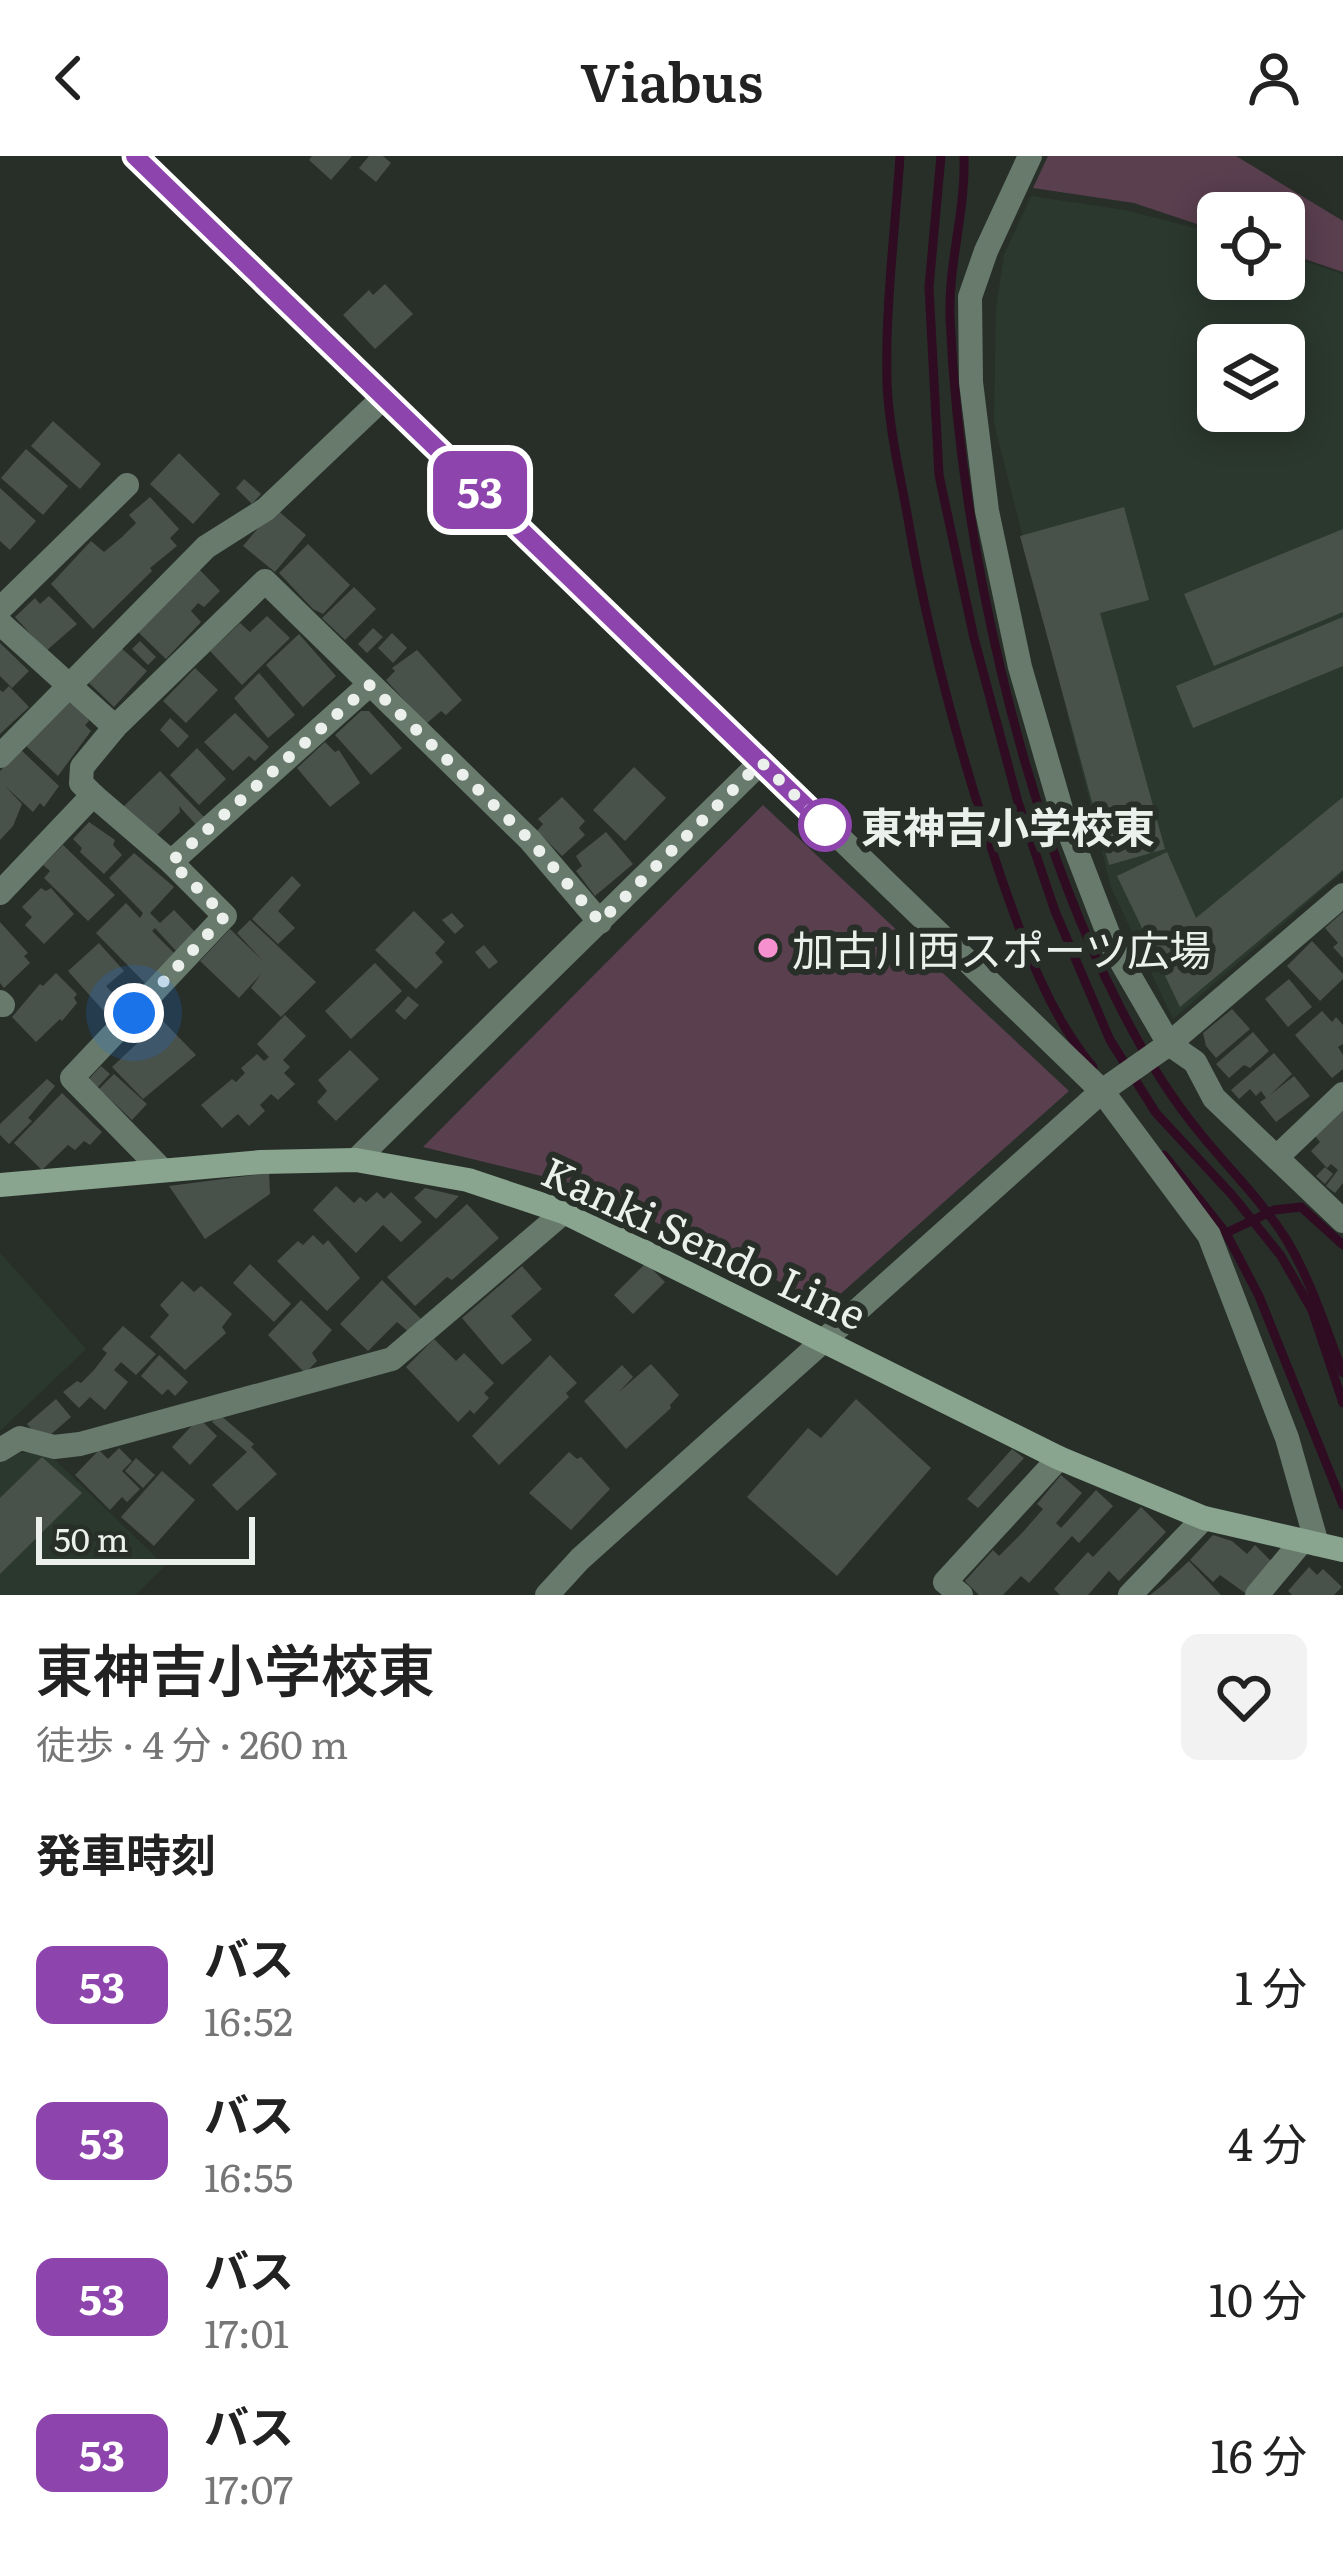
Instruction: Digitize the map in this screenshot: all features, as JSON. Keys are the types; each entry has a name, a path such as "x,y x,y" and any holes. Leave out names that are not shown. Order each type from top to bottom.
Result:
{"main road":[{"name":"Kanki Sendo Line","path":"0,1185 161,1169 356,1160 468,1180 564,1212 1059,1458 1204,1518 1343,1550"}],"street":[{"path":"134,156 1102,1091 1209,1235 1287,1438 1310,1542 1257,1595"},
{"path":"1030,156 970,297 971,382 987,511 1019,667 1064,820 1114,949 1169,1044 1195,1062 1214,1098 1343,1221"},
{"path":"0,756 206,547 266,509 384,397"},
{"path":"0,609 127,485"},
{"path":"161,1169 72,1078 225,916 81,783 82,766 265,581 530,840 600,922"},
{"path":"0,623 116,727"},
{"path":"171,862 370,685"},
{"path":"356,1160 761,762"},
{"path":"0,893 93,795"},
{"path":"547,1595 580,1559 1102,1091 1169,1044 1343,895"},
{"path":"1277,1157 1343,1094"},
{"path":"0,1450 20,1438 54,1447 80,1444 392,1359 564,1212"},
{"path":"961,1595 945,1582 1059,1458"},
{"path":"1130,1595 1204,1518"}],"shaded area":[{"path":"1048,156 1236,156 1295,192 1197,192 1197,224 1134,203 1033,188"},
{"path":"1031,196 1125,210 1197,229 1197,300 1305,300 1305,262 1343,274 1343,872 1173,1019 1111,887 994,423 996,308 1004,255"},
{"path":"1305,198 1343,221 1343,272 1305,259"},
{"name":"加古川西スポーツ広場","path":"763,805 1069,1091 828,1305 578,1185 423,1147"},
{"path":"0,1253 86,1349 0,1431"},
{"path":"21,1453 53,1458 165,1566 135,1595 0,1595 0,1460"}],"building":[{"path":"312,156 352,156 331,180 309,160"},
{"path":"369,156 383,156 391,163 376,182 359,168"},
{"path":"385,284 413,314 375,349 343,315 369,290 373,295"},
{"path":"53,421 101,464 80,489 31,446"},
{"path":"26,449 68,486 43,515 1,478"},
{"path":"179,453 220,494 193,524 150,484"},
{"path":"244,479 261,494 252,504 236,488"},
{"path":"0,488 36,521 10,550 0,541"},
{"path":"150,497 179,529 170,538 177,546 93,629 51,584 91,541 104,552 122,537 136,523 129,515"},
{"path":"1124,507 1149,600 1100,613 1165,849 1109,865 1020,536"},
{"path":"275,508 306,535 275,572 243,546"},
{"path":"1343,529 1343,612 1214,666 1184,594"},
{"path":"308,544 350,585 323,614 279,573"},
{"path":"199,569 220,591 204,607 198,603 191,611 201,622 166,659 137,631"},
{"path":"354,587 376,609 345,640 322,618"},
{"path":"49,596 77,624 46,651 15,617 35,598 40,604"},
{"path":"267,616 290,638 242,685 210,651 240,623 250,632"},
{"path":"1343,617 1343,666 1193,728 1176,686"},
{"path":"373,628 383,637 367,653 358,644"},
{"path":"392,633 407,648 393,663 378,648"},
{"path":"299,634 336,676 303,707 266,665"},
{"path":"140,641 156,657 148,665 132,649"},
{"path":"0,643 29,671 12,688 0,676"},
{"path":"119,646 147,671 114,707 87,681"},
{"path":"417,650 462,700 446,715 441,711 426,724 386,680 395,671 392,668"},
{"path":"195,668 218,690 186,723 163,701"},
{"path":"259,673 295,715 268,738 234,698"},
{"path":"9,686 29,707 0,734 0,690"},
{"path":"69,699 86,715 85,725 91,731 58,776 25,745"},
{"path":"361,711 369,711 402,748 371,775 335,735"},
{"path":"235,713 269,747 255,761 249,756 233,771 204,742"},
{"path":"170,718 189,736 178,748 160,730"},
{"path":"325,742 335,752 339,750 360,783 330,807 297,768"},
{"path":"197,748 226,779 199,805 170,775"},
{"path":"20,749 59,786 44,807 40,803 33,812 5,786 22,804 13,826 0,840 0,771"},
{"path":"634,767 666,798 625,841 593,810"},
{"path":"160,771 206,819 198,827 179,806 180,812 155,837 123,807"},
{"path":"562,797 585,821 579,828 585,835 562,856 537,831 543,824 538,819"},
{"path":"1343,797 1343,870 1180,1007 1117,876 1167,852 1196,918"},
{"path":"89,822 115,840 113,845 122,855 104,874 73,839"},
{"path":"606,832 633,864 595,896 576,871 582,866 576,856"},
{"path":"63,845 115,895 88,921 44,878 50,871 43,865"},
{"path":"134,853 174,887 150,913 160,923 174,910 196,933 176,951 155,928 152,931 174,953 145,983 96,933 126,903 140,918 143,913 109,878"},
{"path":"292,876 301,885 278,911 295,928 278,944 252,919"},
{"path":"41,888 51,888 74,914 44,944 25,925 32,917 22,907"},
{"path":"414,911 445,942 435,953 443,962 416,989 375,950"},
{"path":"1343,912 1343,958 1325,928"},
{"path":"452,913 464,926 455,934 442,920"},
{"path":"250,920 316,982 281,1017 251,988 261,974 239,998 200,961 230,929 262,960 237,933"},
{"path":"0,922 28,953 24,956 30,963 4,988 0,983"},
{"path":"1312,941 1343,974 1320,1001 1287,966"},
{"path":"99,943 124,971 106,986 123,1005 109,1017 68,971"},
{"path":"484,945 498,962 489,969 475,952"},
{"path":"375,963 402,991 351,1039 325,1011"},
{"path":"56,973 77,994 77,1003 36,1042 12,1017"},
{"path":"1289,979 1312,1007 1288,1027 1265,999"},
{"path":"408,996 419,1005 405,1020 395,1011"},
{"path":"1232,1009 1250,1029 1216,1058 1203,1033"},
{"path":"1322,1011 1332,1022 1336,1017 1343,1025 1343,1044 1338,1047 1343,1069 1332,1078 1295,1035"},
{"path":"285,1015 306,1036 283,1060 290,1067 284,1073 295,1084 278,1100 271,1094 260,1105 265,1111 249,1126 238,1114 222,1128 201,1105 232,1079 236,1082 245,1073 241,1068 257,1054 264,1061 269,1057 257,1044"},
{"path":"162,1020 196,1055 143,1099 112,1067"},
{"path":"1253,1032 1269,1051 1229,1078 1216,1064"},
{"path":"350,1050 379,1079 336,1121 317,1102 327,1091 318,1080"},
{"path":"1274,1053 1292,1074 1270,1095 1294,1076 1310,1096 1276,1122 1260,1102 1266,1098 1261,1091 1256,1096 1250,1089 1239,1099 1231,1090"},
{"path":"101,1066 110,1074 97,1088 88,1080"},
{"path":"114,1074 147,1104 132,1120 99,1089"},
{"path":"47,1079 55,1086 28,1118 32,1121 9,1144 0,1135 0,1124"},
{"path":"62,1093 102,1132 90,1145 84,1141 75,1150 68,1145 42,1170 14,1143"},
{"path":"1343,1108 1343,1183 1335,1193 1326,1186 1338,1170 1331,1164 1327,1168 1311,1151 1320,1142 1314,1135"},
{"path":"1325,1167 1333,1174 1325,1184 1316,1176"},
{"path":"269,1173 270,1194 205,1239 169,1186"},
{"path":"336,1186 354,1203 360,1197 366,1202 377,1192 384,1199 391,1192 422,1222 401,1242 383,1225 356,1253 313,1210"},
{"path":"425,1188 459,1196 436,1219 414,1198"},
{"path":"467,1204 499,1238 415,1306 387,1277"},
{"path":"313,1235 323,1245 328,1240 360,1278 327,1311 277,1261 298,1241 303,1245"},
{"path":"646,1263 665,1282 633,1314 614,1295"},
{"path":"250,1264 291,1304 274,1322 233,1283"},
{"path":"522,1266 542,1289 511,1316 532,1340 502,1365 462,1318"},
{"path":"382,1280 422,1320 410,1333 397,1322 368,1351 340,1324"},
{"path":"182,1281 194,1292 201,1286 232,1314 222,1327 226,1333 185,1370 150,1337 169,1315 160,1305"},
{"path":"301,1300 332,1330 312,1353 317,1361 305,1373 268,1335"},
{"path":"123,1326 156,1354 136,1375 121,1362 114,1370 128,1382 105,1410 90,1397 79,1408 63,1392 94,1370 107,1353 102,1349"},
{"path":"434,1339 456,1361 464,1353 494,1383 484,1393 489,1398 458,1422 406,1367"},
{"path":"159,1355 188,1382 175,1396 168,1389 162,1395 141,1376"},
{"path":"550,1355 577,1383 566,1393 569,1397 499,1465 472,1436"},
{"path":"651,1364 679,1395 626,1449 584,1401 622,1365 633,1377 619,1392"},
{"path":"56,1399 71,1417 42,1442 27,1424"},
{"path":"856,1399 931,1468 837,1576 747,1497 808,1428 821,1438"},
{"path":"219,1414 254,1444 251,1447 277,1474 237,1511 212,1485 247,1452 212,1422"},
{"path":"199,1418 217,1436 190,1465 172,1447"},
{"path":"119,1448 132,1461 122,1471 140,1489 127,1502 122,1497 110,1510 75,1475 99,1450 108,1459"},
{"path":"1012,1449 1024,1458 978,1508 967,1499"},
{"path":"569,1452 581,1457 610,1489 571,1530 529,1493"},
{"path":"42,1457 82,1493 0,1574 0,1498"},
{"path":"136,1458 155,1475 143,1488 125,1471"},
{"path":"162,1471 195,1500 154,1546 121,1517"},
{"path":"1061,1475 1082,1493 1056,1523 1061,1528 1096,1490 1113,1506 1079,1543 1072,1536 1029,1583 1021,1576 1003,1595 979,1595 965,1581 993,1550 999,1556 1022,1533 1043,1509 1037,1504"},
{"path":"1141,1507 1166,1532 1119,1581 1109,1571 1088,1595 1060,1595 1054,1589 1088,1552 1093,1557"},
{"path":"1213,1535 1232,1541 1247,1554 1255,1545 1273,1563 1245,1593 1220,1575 1213,1582 1190,1560"},
{"path":"1189,1561 1221,1595 1150,1595 1164,1584"},
{"path":"1309,1567 1317,1575 1323,1569 1342,1587 1334,1595 1292,1595 1288,1591"}],"waterway":[{"path":"900,156 887,383 926,611 960,746 1020,929 1050,1001 1093,1067"},
{"path":"941,156 929,287 939,475 974,638 1018,802 1055,911 1110,1040 1156,1113 1281,1256 1312,1310 1343,1403"},
{"path":"964,156 950,298 956,402 981,579 1024,758 1051,845 1127,1020 1176,1102 1286,1239 1311,1288 1343,1373"},
{"path":"1164,1155 1226,1233 1259,1296 1343,1505"},
{"path":"1226,1233 1274,1210 1301,1207 1343,1245"}],"bus line":[{"name":"53","path":"135,156 825,825"}],"place":[{"name":"東神吉小学校東","path":"825,825"},
{"name":"加古川西スポーツ広場","path":"768,948"}],"route":[{"path":"134,1013 225,916 171,862 370,685 530,840 600,922 761,762 825,825"}]}
